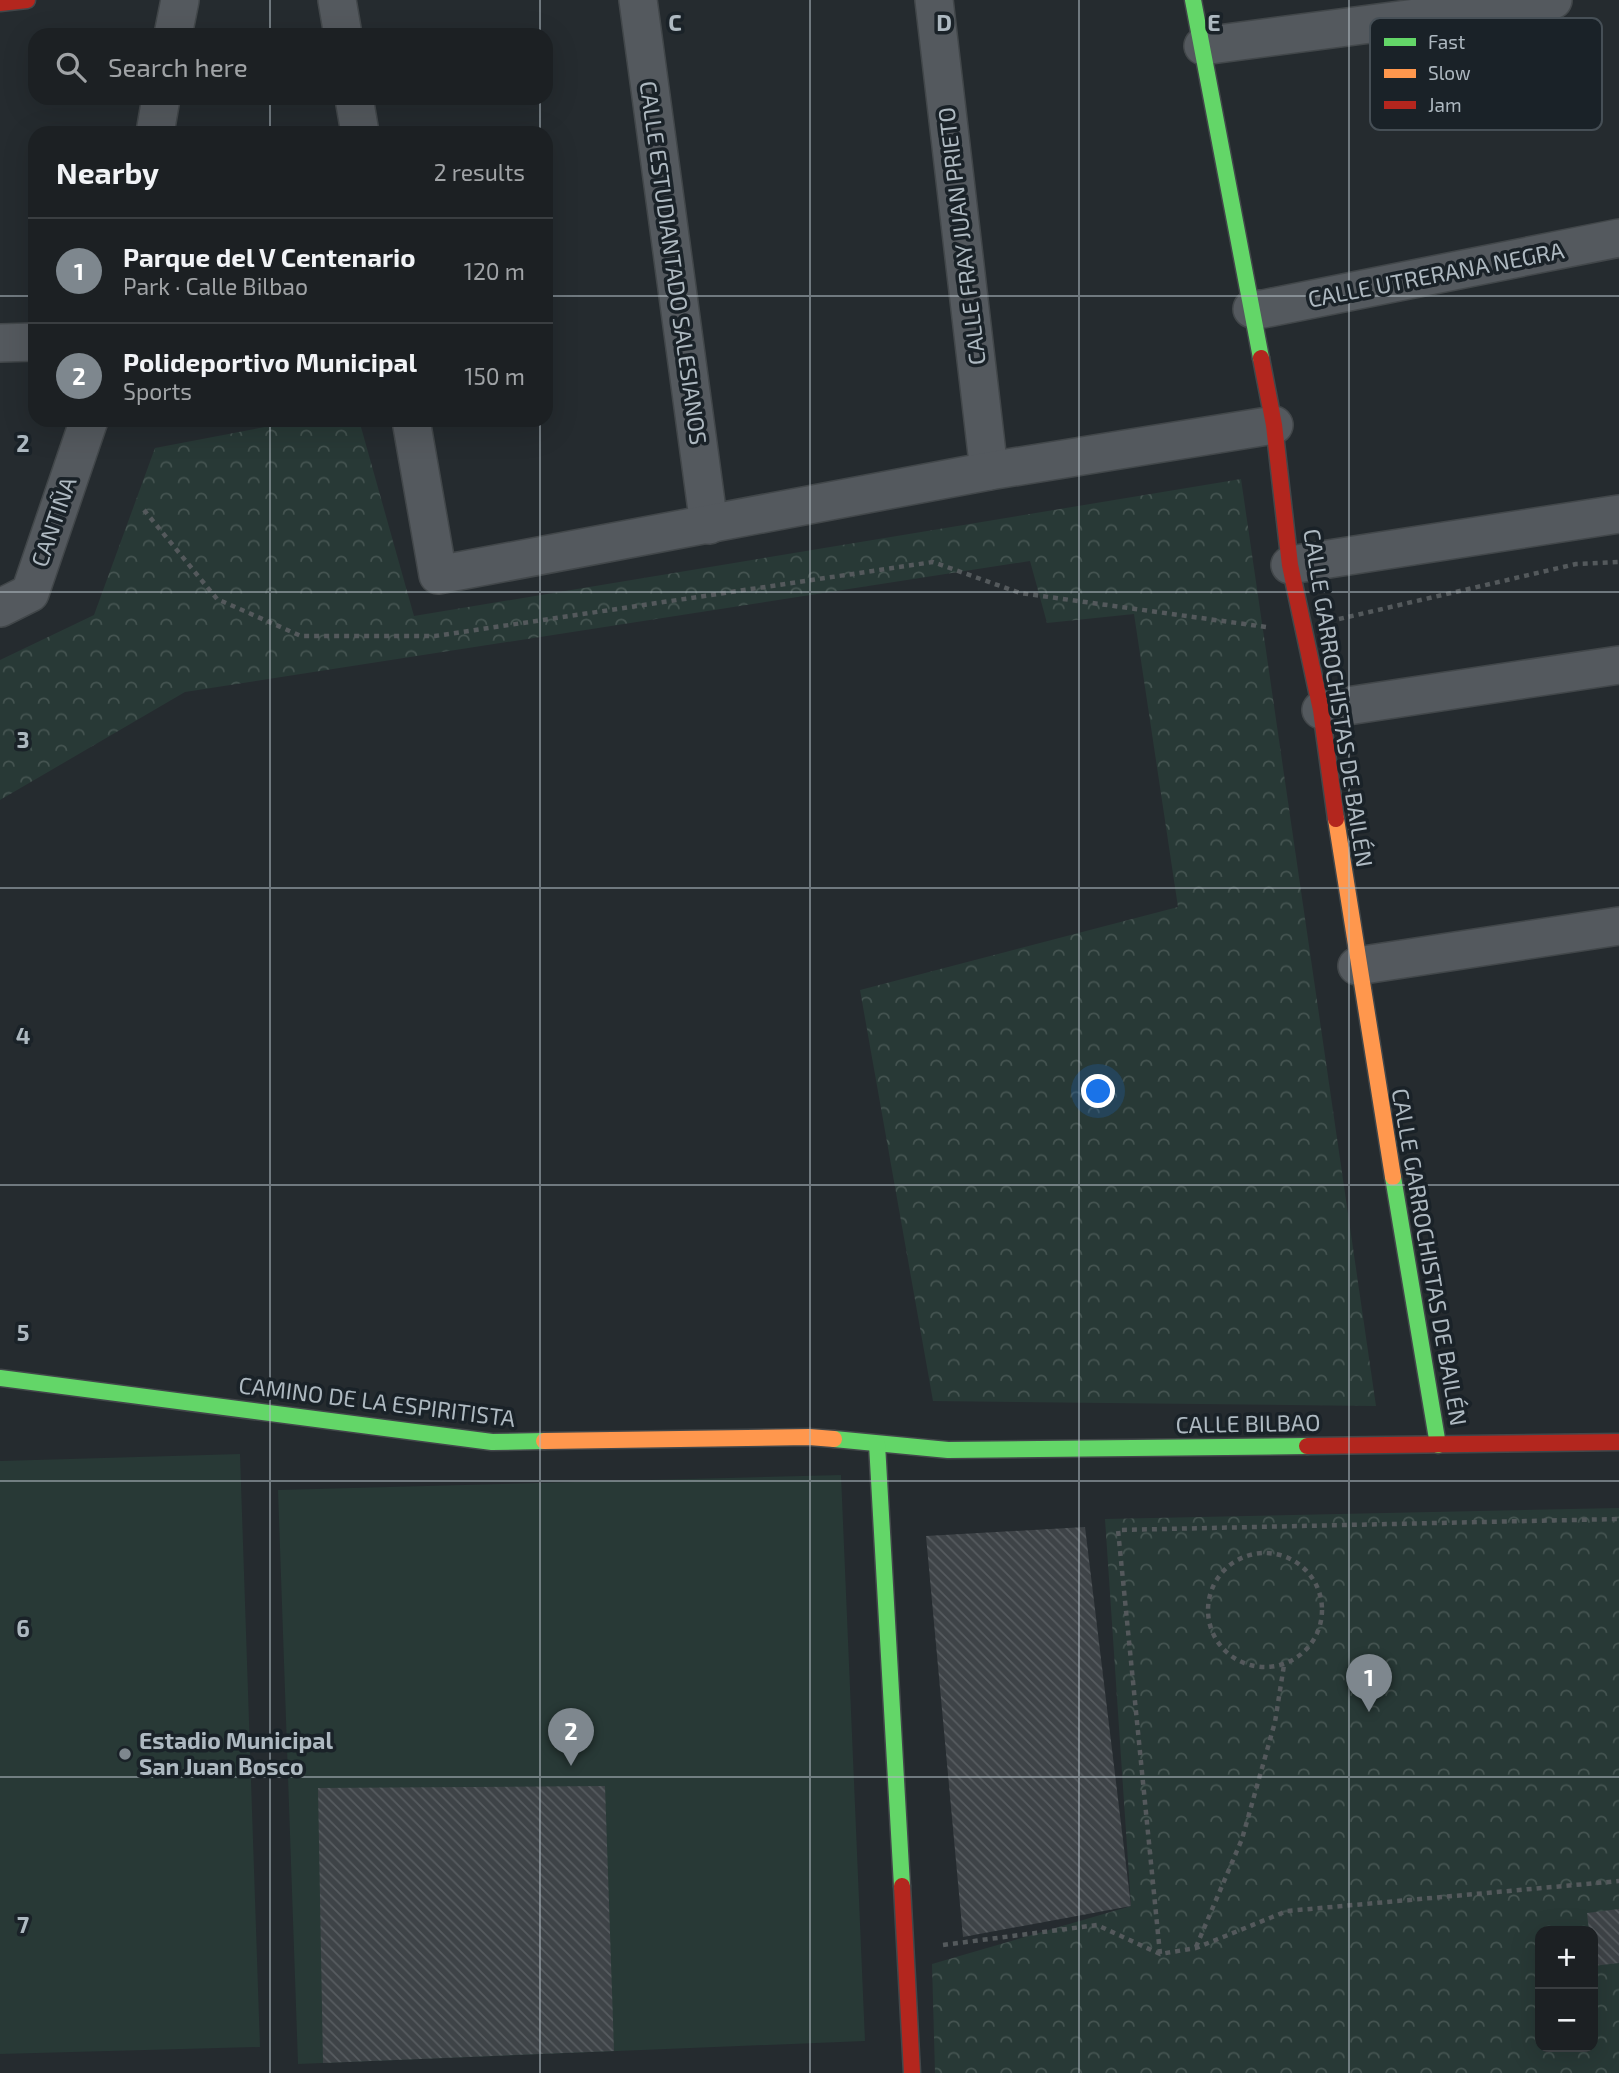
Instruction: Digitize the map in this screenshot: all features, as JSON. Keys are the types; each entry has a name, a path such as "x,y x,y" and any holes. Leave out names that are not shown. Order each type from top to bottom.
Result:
{"street":[{"path":"0,3 27,0"},
{"path":"174,28 180,0"},
{"path":"337,0 342,28"},
{"name":"CALLE ESTUDIANTADO SALESIANOS","path":"638,0 709,525"},
{"name":"CALLE FRAY JUAN PRIETO","path":"934,0 989,471"},
{"name":"CALLE GARROCHISTAS DE BAILÉN","path":"1193,0 1274,425 1290,565 1321,710 1357,966 1438,1445"},
{"path":"1416,18 1553,0"},
{"path":"1203,46 1370,24"},
{"path":"156,126 160,105"},
{"path":"355,105 359,126"},
{"name":"CALLE UTRERANA NEGRA","path":"1252,309 1619,238"},
{"path":"0,343 28,342"},
{"path":"412,427 438,575 989,471 1274,425"},
{"name":"CANTIÑA","path":"10,598 86,427"},
{"path":"1290,565 1619,514"},
{"path":"1321,710 1619,665"},
{"path":"1357,966 1619,926"},
{"name":"CAMINO DE LA ESPIRITISTA","path":"0,1378 492,1442 809,1437 877,1444"},
{"name":"CALLE BILBAO","path":"877,1444 948,1450 1619,1442"},
{"path":"877,1444 912,2073"}],"path":[{"path":"144,510 217,599 301,636 435,636 933,562 1020,593 1293,630 1576,564 1619,562"},
{"path":"1160,1954 1118,1530 1619,1519"},
{"path":"1196,1948 1242,1839 1275,1722 1284,1665 1307,1650 1317,1637 1322,1619 1322,1601 1316,1582 1308,1572 1282,1555 1262,1553 1239,1559 1223,1572 1214,1585 1208,1604 1210,1629 1229,1655 1247,1665 1264,1668 1284,1665"},
{"path":"904,1950 1097,1925 1160,1954 1196,1948 1287,1911 1619,1881"}],"green space":[{"path":"264,427 361,427 414,616 1241,479 1376,1406 933,1401 860,990 1178,907 1134,614 1047,623 1030,561 185,692 0,800 0,660 94,615 155,448"},
{"name":"Estadio Municipal San Juan Bosco","path":"240,1454 260,2047 0,2054 0,1461"},
{"path":"841,1475 865,2041 298,2064 278,1490"},
{"path":"1619,1508 1619,2073 935,2073 932,1964 1131,1906 1105,1519"}],"building":[{"path":"1085,1527 1131,1906 963,1937 926,1536"},
{"path":"605,1786 614,2051 323,2063 318,1788"},
{"path":"1619,1909 1619,1963 1598,1965 1598,1926 1588,1926 1587,1913"}],"traffic: fast":[{"path":"1193,0 1261,358"},
{"path":"1393,1177 1438,1445"},
{"path":"0,1378 492,1442 544,1441"},
{"path":"834,1439 948,1450 1307,1446"},
{"path":"877,1444 902,1886"}],"traffic: slow":[{"path":"1336,819 1393,1177"},
{"path":"544,1441 809,1437 834,1439"}],"traffic: jam":[{"path":"0,3 27,0"},
{"path":"1261,358 1274,425 1290,565 1321,710 1336,819"},
{"path":"1307,1446 1619,1442"},
{"path":"902,1886 912,2073"}],"place":[{"name":"Parque del V Centenario","path":"1369,1712"},
{"name":"Estadio Municipal San Juan Bosco","path":"125,1754"},
{"name":"Polideportivo Municipal","path":"571,1766"}]}
